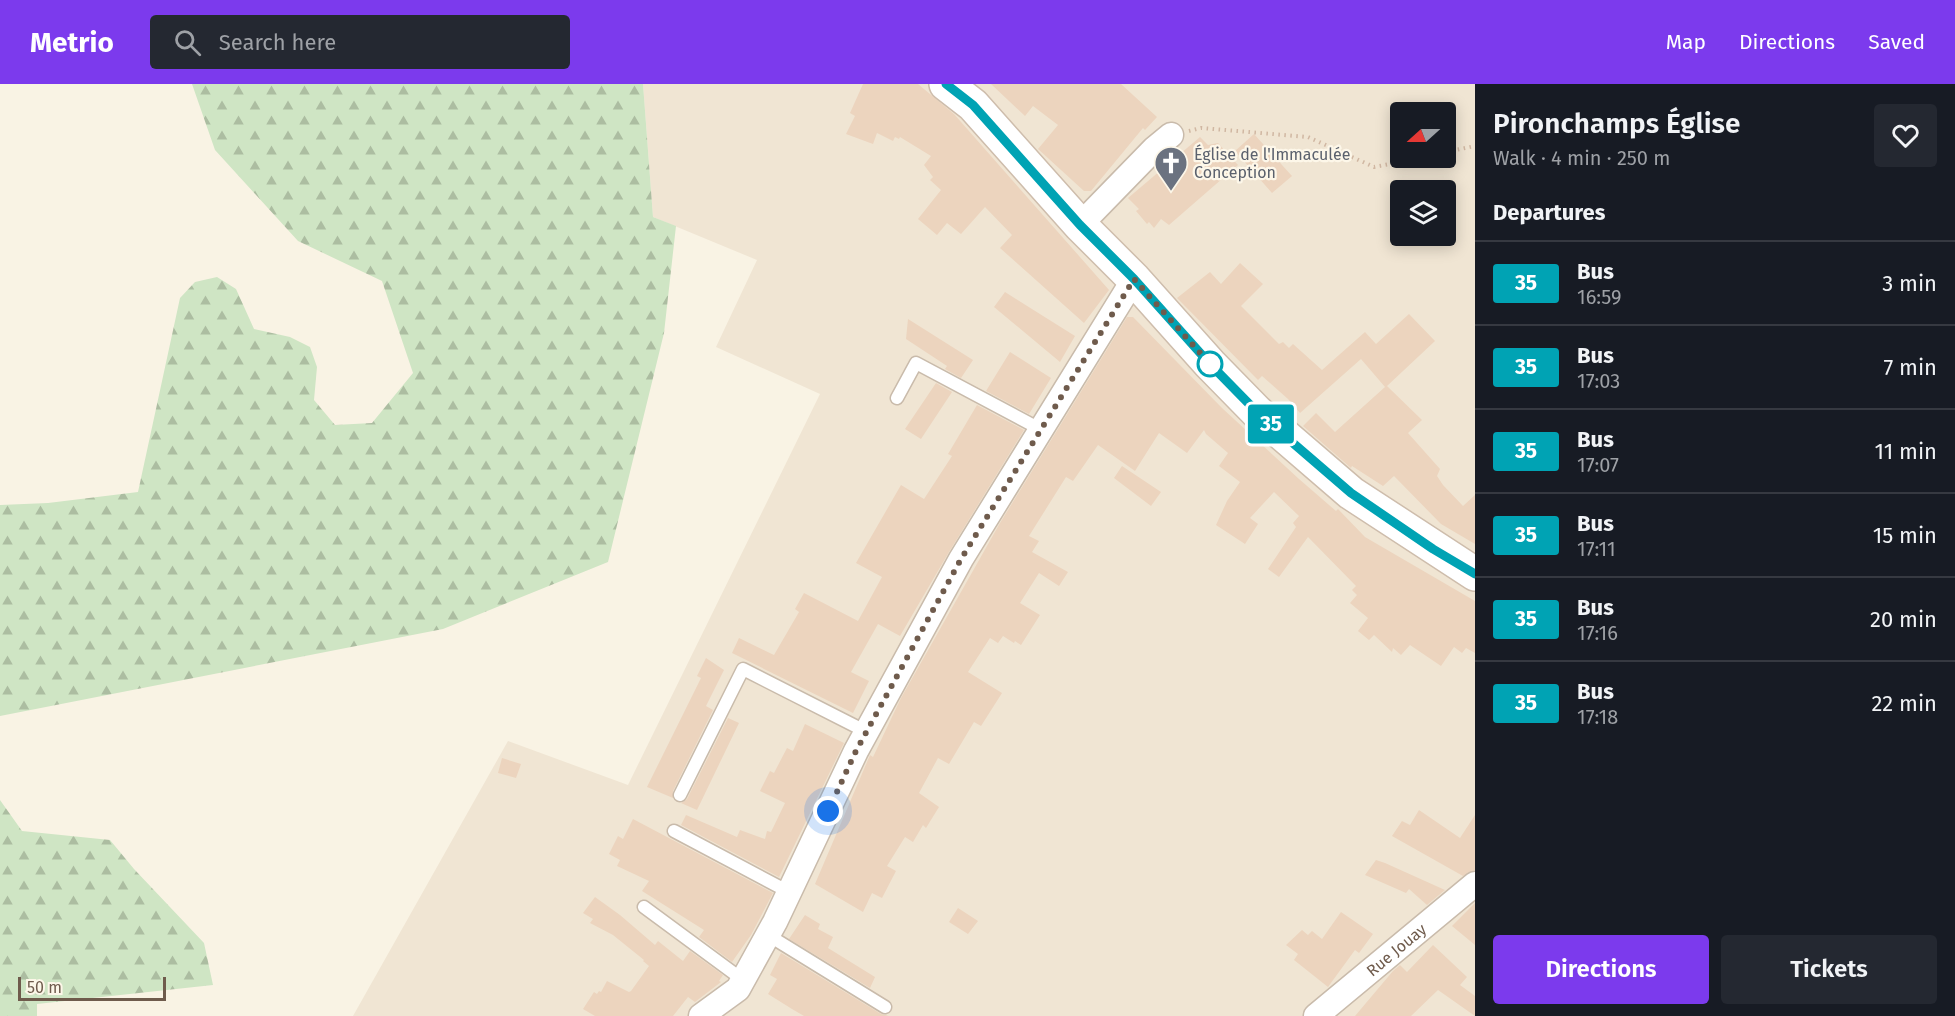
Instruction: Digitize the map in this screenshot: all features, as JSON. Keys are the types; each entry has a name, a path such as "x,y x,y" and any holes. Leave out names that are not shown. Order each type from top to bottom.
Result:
{"main road":[{"path":"946,84 973,105 1080,225 1134,279 1210,364 1257,412 1351,493 1475,574"}],"street":[{"path":"1080,225 1154,149 1171,135"},
{"path":"701,1016 738,989 768,935 867,732 961,559 1134,279"},
{"name":"Rue Jouay","path":"1316,1016 1475,884"}],"lane":[{"path":"897,398 916,363 1040,429"},
{"path":"680,795 743,669 867,732"},
{"path":"674,831 789,892"},
{"path":"644,907 743,980"},
{"path":"768,935 885,1007"}],"path":[{"path":"1171,135 1201,128 1308,137 1374,167 1390,164"},
{"path":"1456,150 1475,146"}],"shaded area":[{"path":"643,84 1475,84 1475,1016 353,1016 508,741 628,785 820,394 716,347 757,260 653,217"}],"green space":[{"path":"192,84 643,84 653,217 676,226 664,333 608,562 443,629 0,716 0,505 48,503 138,492 180,298 195,282 217,277 236,289 254,329 290,337 310,347 317,367 314,400 335,425 372,423 413,373 382,281 298,241 215,150"},
{"path":"0,800 22,831 110,840 134,869 204,943 213,985 37,1004 37,1016 0,1016"}],"building":[{"path":"863,84 918,84 954,114 1109,290 1084,323 1000,248 1012,235 985,207 961,234 947,223 937,235 918,219 941,190 930,180 933,177 924,165 931,156 900,137 899,139 895,137 893,141 877,133 873,144 846,134 855,116 850,113"},
{"path":"991,84 1121,84 1157,117 1145,130 1143,128 1091,191 1084,191 1038,149 1058,125 1033,106 1025,116"},
{"path":"1254,134 1292,176 1272,193 1235,151"},
{"name":"Église de l'Immaculée Conception","path":"1200,137 1208,145 1218,143 1238,165 1169,225 1161,219 1154,228 1149,222 1147,224 1136,211 1139,209 1128,198"},
{"path":"1240,263 1263,284 1241,306 1279,344 1283,342 1289,348 1293,344 1322,370 1365,332 1376,344 1409,314 1435,341 1387,386 1422,420 1408,433 1440,469 1437,476 1443,485 1463,506 1475,495 1475,544 1441,524 1394,476 1383,486 1352,466 1351,468 1303,426 1316,413 1335,432 1385,387 1361,359 1300,413 1262,376 1258,380 1177,298 1210,272 1221,284"},
{"path":"1005,292 1075,336 1060,362 994,307"},
{"path":"1127,317 1133,317 1222,408 1299,479 1336,511 1338,509 1365,537 1475,601 1475,653 1466,648 1462,653 1454,647 1441,666 1410,645 1401,655 1393,648 1392,652 1374,635 1369,640 1358,631 1368,618 1350,603 1357,595 1352,590 1356,586 1308,537 1279,577 1268,569 1296,527 1293,523 1299,516 1274,492 1250,518 1258,524 1245,544 1216,525 1227,501 1240,482 1219,466 1228,453 1204,430 1187,453 1159,433 1135,471 1098,445 1073,481 1066,477 1029,536 1039,541 1032,552 1068,572 1059,586 1039,573 1020,603 1040,615 1021,645 1003,636 998,643 990,638 968,672 1002,693 981,726 974,722 949,764 938,758 919,793 939,807 926,828 923,825 913,842 905,837 887,866 896,871 882,898 872,893 863,912 815,884 870,755 873,757 901,698 1000,523"},
{"path":"908,319 973,360 961,378 945,369 947,366 906,339"},
{"path":"1010,352 1051,378 1029,414 986,391"},
{"path":"936,383 952,392 921,439 905,429"},
{"path":"977,405 1024,430 900,636 878,624 851,672 869,681 853,713 732,653 739,638 774,655 799,612 795,609 804,593 858,621 882,577 856,563 901,485 924,499 952,456 948,454"},
{"path":"1122,466 1161,492 1151,506 1114,478"},
{"path":"706,658 724,670 706,706 713,710 673,791 673,798 647,787 701,678 697,676"},
{"path":"728,718 739,723 697,810 681,803 687,799"},
{"path":"805,724 844,743 779,877 681,825 686,815 737,837 740,830 765,839 767,831 771,832 785,803 760,791 770,771 774,773 787,748 793,751"},
{"path":"502,758 521,764 516,778 498,773"},
{"path":"1419,810 1460,838 1475,815 1475,870 1463,876 1392,836 1402,821 1410,825"},
{"path":"633,819 773,893 751,935 732,962 699,937 704,930 642,891 649,881 617,866 620,860 609,854 618,836 623,839"},
{"path":"1376,860 1445,890 1427,905 1409,889 1406,893 1365,875"},
{"path":"595,897 655,945 658,941 683,961 690,951 723,975 719,981 721,982 695,1002 688,997 673,1016 595,1016 583,1009 594,992 597,994 601,992 607,981 631,991 649,966 613,935 590,923 593,919 583,913"},
{"path":"1475,903 1475,945 1452,926"},
{"path":"958,908 978,921 968,934 949,922"},
{"path":"1341,912 1373,934 1359,953 1355,950 1328,987 1294,960 1298,954 1286,945 1302,930 1308,935 1312,931 1322,939"},
{"path":"805,915 820,924 818,929 833,937 828,948 875,977 870,988 789,939"},
{"path":"1433,945 1467,977 1460,985 1475,996 1475,1016 1438,990 1411,1016 1355,1016 1393,971 1400,965 1407,972"},
{"path":"781,953 881,1014 889,1016 804,1016 768,994 777,979 770,975"}],"bus line":[{"name":"35","path":"946,84 973,105 1080,225 1134,279 1210,364 1257,412 1351,493 1433,549 1475,574"}],"place":[{"name":"Église de l'Immaculée Conception","path":"1171,192"}],"route":[{"path":"828,811 856,751 961,559 1134,279 1210,364"}]}
